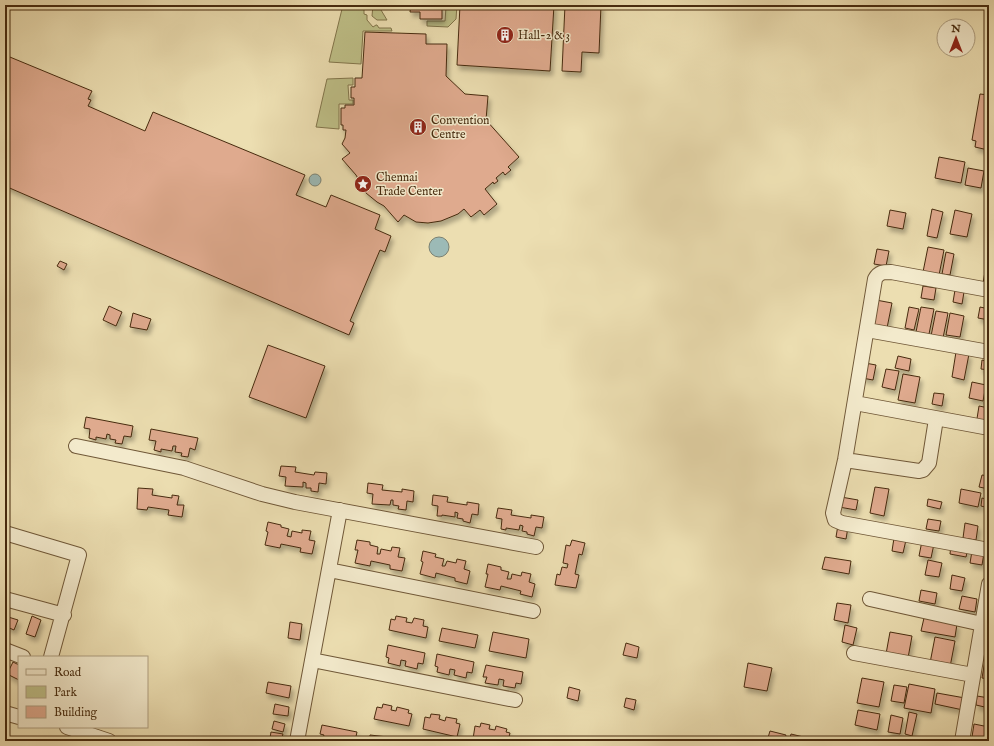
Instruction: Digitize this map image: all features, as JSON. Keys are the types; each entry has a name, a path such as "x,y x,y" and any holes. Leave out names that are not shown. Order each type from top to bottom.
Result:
{"street":[{"path":"989,290 891,272 878,274 875,279 845,460 833,513 835,520 842,523 989,550"},
{"path":"867,330 989,352"},
{"path":"855,403 989,428"},
{"path":"845,460 919,471 923,470 929,463 936,419"},
{"path":"76,446 184,468 262,494 295,502 536,547"},
{"path":"297,741 340,510"},
{"path":"5,533 79,555 64,615 51,656"},
{"path":"329,570 533,611"},
{"path":"962,741 989,584"},
{"path":"5,599 64,615"},
{"path":"870,599 982,624"},
{"path":"5,650 21,656"},
{"path":"854,653 973,675"},
{"path":"312,660 515,700"},
{"path":"5,714 18,717"},
{"path":"70,728 109,741"}],"green space":[{"path":"343,5 364,5 364,14 367,15 367,20 373,27 377,25 379,28 391,28 392,31 363,31 361,64 329,62"},
{"path":"373,5 378,5 387,20 377,20 372,16"},
{"path":"452,5 457,5 456,19 448,27 427,26 427,21 445,21 446,7 452,7"},
{"path":"353,78 353,85 348,85 349,100 353,100 353,104 339,104 339,129 316,127 327,79"}],"water":[{"path":"313,174 317,174 321,180 317,186 313,186 309,182 309,178"},
{"path":"435,237 443,237 449,243 449,251 443,257 435,257 429,251 429,243"}],"building":[{"path":"411,5 442,5 442,19 420,19 420,12 410,12"},
{"name":"Hall-2 & 3","path":"460,5 554,5 550,71 457,65"},
{"path":"565,5 601,5 599,53 582,52 581,72 562,71"},
{"name":"Convention Centre","path":"365,32 426,34 426,44 447,44 446,76 465,94 488,96 486,120 519,157 508,167 511,170 505,175 503,172 496,178 498,181 494,184 493,182 485,189 497,204 484,215 480,210 471,217 464,209 458,214 441,221 428,223 416,222 404,215 398,222 384,206 366,193 356,175 342,159 350,153 342,144 345,138 346,130 343,130 343,125 341,125 341,108 345,108 345,105 354,105 354,98 351,98 351,87 355,87 355,78 362,78"},
{"path":"5,55 92,91 88,99 91,100 88,106 145,131 153,112 305,175 296,195 326,207 331,195 380,215 375,229 391,236 385,252 380,250 350,321 354,323 349,335 5,186"},
{"path":"980,94 989,95 989,156 987,156 988,150 975,147 976,141 972,140"},
{"path":"939,157 965,162 961,183 935,178"},
{"path":"968,168 984,171 981,188 965,185"},
{"path":"932,209 943,212 937,238 927,236"},
{"path":"890,210 906,213 903,229 887,226"},
{"path":"955,210 972,214 967,237 950,234"},
{"path":"928,247 944,250 939,275 923,272"},
{"path":"877,249 889,251 886,266 874,264"},
{"path":"946,252 954,254 950,275 942,274"},
{"path":"60,261 67,264 64,270 57,266"},
{"path":"986,266 989,266 989,284 983,283"},
{"path":"923,286 936,288 934,300 921,298"},
{"path":"955,290 964,292 962,304 953,302"},
{"path":"876,300 892,303 887,328 871,325"},
{"path":"109,306 122,312 116,326 103,320"},
{"path":"909,307 919,309 914,330 905,328"},
{"path":"921,307 934,309 929,334 916,332"},
{"path":"980,307 989,309 989,320 978,318"},
{"path":"936,311 948,313 943,338 931,336"},
{"path":"133,313 151,319 147,330 130,327"},
{"path":"950,313 964,316 960,337 946,335"},
{"path":"268,345 325,366 306,418 249,397"},
{"path":"956,352 969,354 964,380 952,377"},
{"path":"898,356 911,359 909,371 895,368"},
{"path":"982,360 989,362 989,370 981,369"},
{"path":"865,363 876,365 873,380 862,378"},
{"path":"886,369 899,371 895,390 882,387"},
{"path":"903,374 920,377 915,403 898,400"},
{"path":"972,382 986,385 983,401 969,398"},
{"path":"934,393 944,394 942,406 932,404"},
{"path":"979,406 989,408 989,427 976,425"},
{"path":"86,417 133,426 131,437 124,436 122,444 115,443 116,440 110,439 110,435 107,434 106,439 96,437 96,440 89,438 90,429 84,428"},
{"path":"151,429 198,438 195,450 190,448 188,457 181,456 182,453 175,452 176,446 173,446 172,451 161,449 161,452 154,450 156,441 149,440"},
{"path":"281,466 296,467 295,472 314,475 315,472 327,473 326,484 319,483 318,492 311,491 311,488 306,488 306,483 303,482 303,487 285,486 286,477 279,476"},
{"path":"982,475 989,476 989,489 979,487"},
{"path":"368,483 383,485 382,490 402,492 402,489 414,491 413,502 407,501 406,510 398,509 399,506 393,505 393,500 391,500 390,505 372,504 373,494 367,493"},
{"path":"875,487 889,489 884,516 870,513"},
{"path":"138,488 153,489 152,495 172,498 172,495 179,496 177,505 184,505 182,517 168,515 169,510 148,507 147,510 137,509"},
{"path":"961,489 981,493 978,507 959,503"},
{"path":"433,495 448,497 447,502 467,505 467,502 479,504 478,515 472,514 470,523 463,521 463,519 457,518 458,513 455,512 455,517 442,515 437,516 438,506 432,505"},
{"path":"841,497 858,500 856,510 839,507"},
{"path":"982,498 989,500 989,508 981,506"},
{"path":"928,499 942,502 940,509 927,506"},
{"path":"498,508 512,510 511,515 531,518 531,515 544,517 542,528 536,527 534,536 522,531 523,526 520,525 519,530 506,528 506,530 501,529 502,519 496,518"},
{"path":"928,519 941,521 939,531 926,529"},
{"path":"268,522 281,525 281,527 289,529 287,536 291,537 292,531 302,533 302,530 311,531 309,540 315,541 312,554 300,552 301,548 281,544 280,548 265,545 268,532 266,531"},
{"path":"965,523 978,526 976,540 963,538"},
{"path":"838,525 848,527 846,539 836,537"},
{"path":"894,538 906,540 903,553 892,551"},
{"path":"357,540 370,542 370,545 378,547 377,554 380,554 381,549 391,551 392,547 400,548 398,557 405,558 402,571 390,569 390,565 371,561 370,566 355,563 358,550 355,550"},
{"path":"572,540 585,543 582,555 579,554 575,574 579,575 576,588 555,585 557,574 560,575 562,567 567,568 568,564 563,563 566,545 570,546"},
{"path":"922,541 934,544 931,558 919,556"},
{"path":"951,545 968,548 966,557 950,554"},
{"path":"423,551 436,554 435,557 444,559 442,566 445,566 447,561 456,563 457,559 466,561 464,569 470,571 467,584 455,581 455,578 436,573 435,578 420,574 423,562 421,561"},
{"path":"972,551 984,553 982,565 970,563"},
{"path":"825,557 851,561 849,574 822,569"},
{"path":"928,560 942,563 939,577 925,575"},
{"path":"488,564 501,567 501,570 509,572 507,579 511,579 512,574 521,576 522,572 531,574 529,582 535,584 532,597 520,594 521,591 501,586 500,590 485,587 488,574 486,574"},
{"path":"952,575 965,578 962,591 950,589"},
{"path":"921,590 937,593 935,604 919,601"},
{"path":"962,596 977,599 975,612 959,609"},
{"path":"837,603 851,605 848,623 834,620"},
{"path":"5,616 18,620 14,630 5,626"},
{"path":"32,616 41,620 35,637 26,634"},
{"path":"396,616 407,618 406,622 412,623 414,618 424,620 423,626 428,627 426,638 389,630 391,619 395,620"},
{"path":"924,618 957,624 955,637 921,631"},
{"path":"290,622 302,624 300,640 288,638"},
{"path":"845,625 857,628 853,645 842,642"},
{"path":"442,628 478,635 475,648 439,641"},
{"path":"493,632 529,639 526,658 489,651"},
{"path":"890,632 912,636 908,658 886,654"},
{"path":"935,637 955,641 950,667 930,663"},
{"path":"626,643 639,647 637,658 623,655"},
{"path":"388,645 425,653 423,664 418,663 417,669 405,666 406,661 401,660 400,666 388,663 389,658 386,657"},
{"path":"437,654 474,662 472,673 467,672 466,678 454,675 455,670 450,669 449,675 437,672 438,667 435,666"},
{"path":"985,660 989,661 989,679 982,678"},
{"path":"13,662 18,664 18,680 7,674"},
{"path":"748,663 772,668 767,691 744,687"},
{"path":"486,665 523,672 521,684 516,683 515,688 503,686 504,680 499,679 498,685 485,683 487,677 483,677"},
{"path":"862,678 884,682 879,707 857,703"},
{"path":"268,682 291,686 289,698 266,693"},
{"path":"909,684 935,689 931,713 904,708"},
{"path":"894,685 907,687 904,703 891,701"},
{"path":"569,687 580,690 578,701 567,698"},
{"path":"937,693 965,698 963,710 935,704"},
{"path":"977,696 989,698 989,708 976,705"},
{"path":"626,698 636,700 634,710 624,707"},
{"path":"275,704 289,707 288,716 273,714"},
{"path":"383,704 392,706 391,710 396,711 397,707 409,710 408,713 412,714 409,726 374,719 377,707 382,708"},
{"path":"858,710 880,714 877,730 855,725"},
{"path":"909,712 917,714 912,736 905,734"},
{"path":"431,714 440,715 439,719 445,721 446,717 457,719 456,723 460,724 457,737 423,729 425,717 430,718"},
{"path":"891,715 903,718 900,734 888,732"},
{"path":"274,721 285,724 283,732 272,729"},
{"path":"481,723 490,725 489,729 495,730 496,726 507,729 506,732 510,733 508,741 483,741 473,739 475,726 480,727"},
{"path":"974,724 989,727 989,739 972,737"},
{"path":"322,725 357,732 355,741 341,741 335,739 335,741 327,741 327,739 323,738 324,735 320,734"},
{"path":"770,731 786,735 784,741 767,741"},
{"path":"271,732 283,734 281,740 270,738"},
{"path":"791,734 820,741 789,741"},
{"path":"370,735 405,739 404,741 369,741"},
{"path":"715,737 733,741 714,741"}],"place":[{"name":"Hall-2 & 3","path":"505,35"},
{"name":"Convention Centre","path":"418,127"},
{"name":"Chennai Trade Center","path":"363,184"}]}
